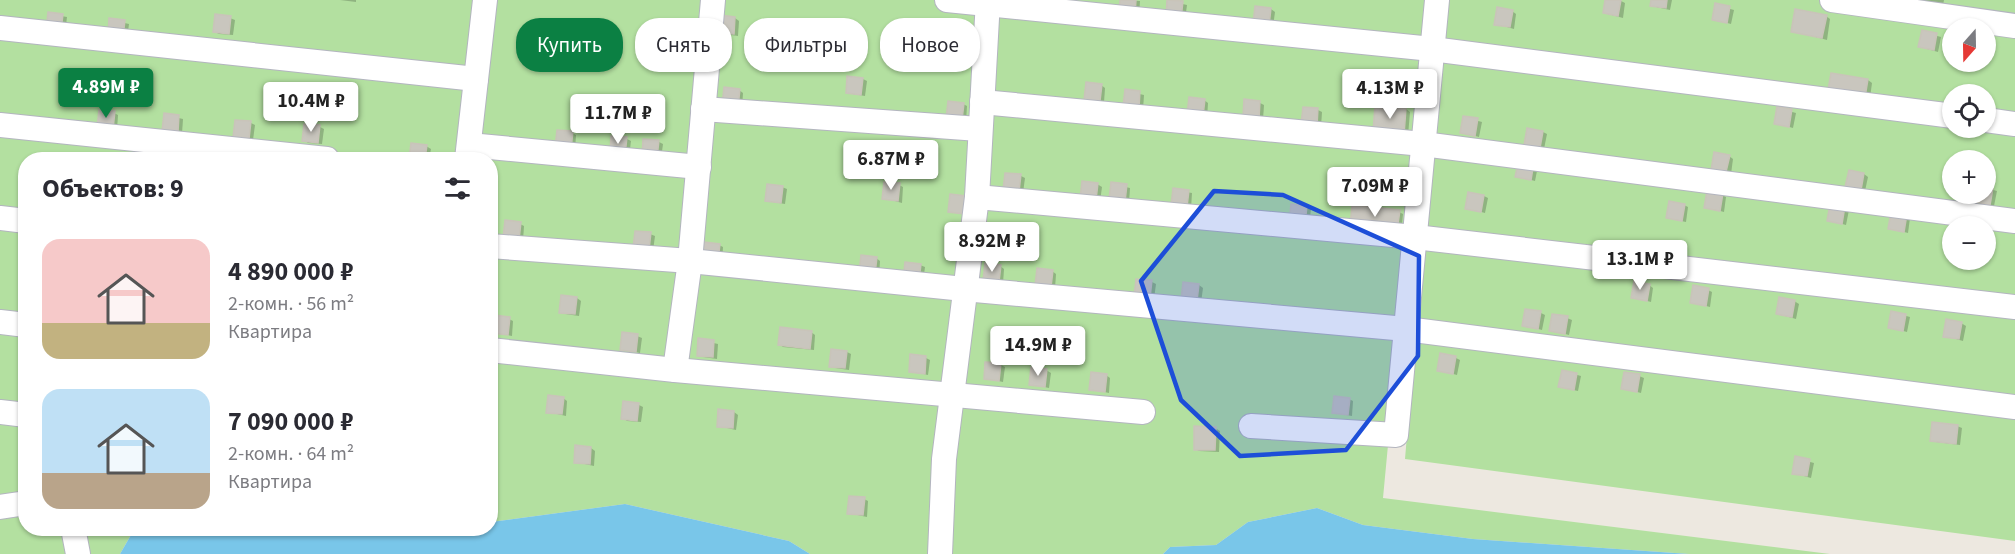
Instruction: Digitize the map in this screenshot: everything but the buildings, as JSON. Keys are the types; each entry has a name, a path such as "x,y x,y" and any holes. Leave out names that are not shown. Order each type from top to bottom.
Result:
{"lane":[{"path":"468,152 485,0"},
{"path":"675,370 690,261 713,0"},
{"path":"947,0 988,2 1432,49 1942,115"},
{"path":"1251,426 1396,435 1437,0"},
{"path":"1832,0 2015,26"},
{"path":"940,554 944,459 976,197 988,2"},
{"path":"0,28 476,79"},
{"path":"982,102 1424,144 2015,221"},
{"path":"703,109 979,129"},
{"path":"1996,121 2015,124"},
{"path":"0,125 260,152"},
{"path":"498,154 699,167"},
{"path":"976,197 1414,237 2015,307"},
{"path":"0,218 18,220"},
{"path":"498,247 690,261 964,289 1406,329 2015,407"},
{"path":"0,322 18,324"},
{"path":"498,351 675,370 1143,412"},
{"path":"0,412 18,414"},
{"path":"0,507 18,504"},
{"path":"75,536 78,554"}],"highlighted area":[{"path":"1214,191 1283,195 1419,256 1418,356 1346,450 1240,456 1181,400 1141,281"}],"green space":[{"path":"0,0 1430,0 1383,498 1830,554 1689,554 1473,539 1363,525 1317,508 1248,522 1216,545 1170,547 1163,554 810,554 789,541 625,504 498,521 498,152 18,152 18,536 130,536 120,554 0,554"},
{"path":"1443,0 2015,0 2015,541 1405,459"}],"water":[{"path":"625,504 789,541 810,554 120,554 130,536 498,536 498,521"},
{"path":"1317,508 1363,525 1473,539 1689,554 1163,554 1170,547 1216,545 1248,522"}]}
